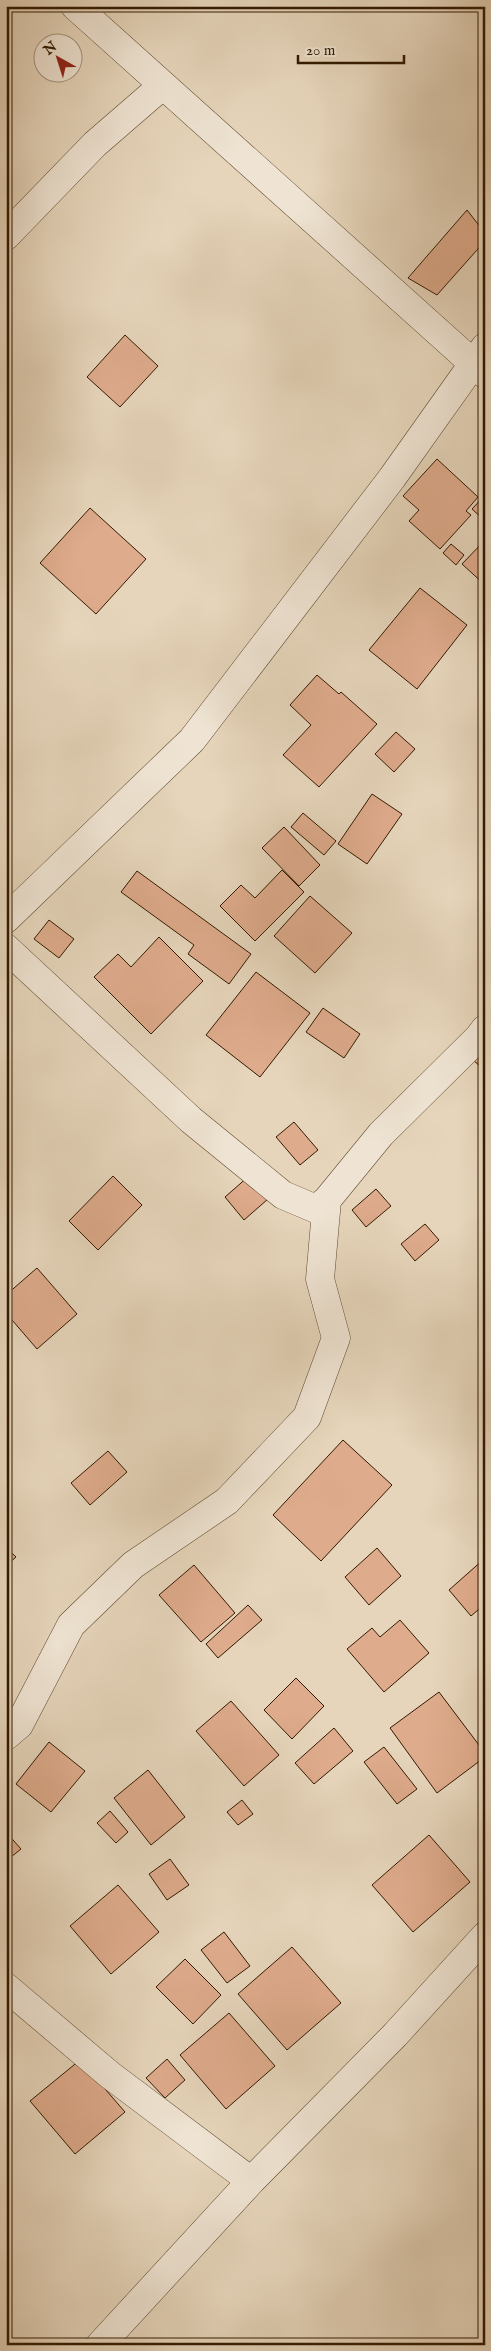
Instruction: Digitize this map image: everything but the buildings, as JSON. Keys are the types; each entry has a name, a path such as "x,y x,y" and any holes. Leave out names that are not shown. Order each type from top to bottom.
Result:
{"street":[{"path":"6,919 192,740 481,361 162,86 75,6"},
{"path":"6,236 95,144 162,86"},
{"path":"6,948 191,1120 283,1195 316,1209 327,1200 381,1134 485,1029"},
{"path":"6,1736 19,1725 70,1625 133,1565 227,1501 307,1417 336,1338 320,1279 327,1200"},
{"path":"100,2345 251,2181 396,2035 485,1936"},
{"path":"6,1986 110,2075 251,2181"}]}
